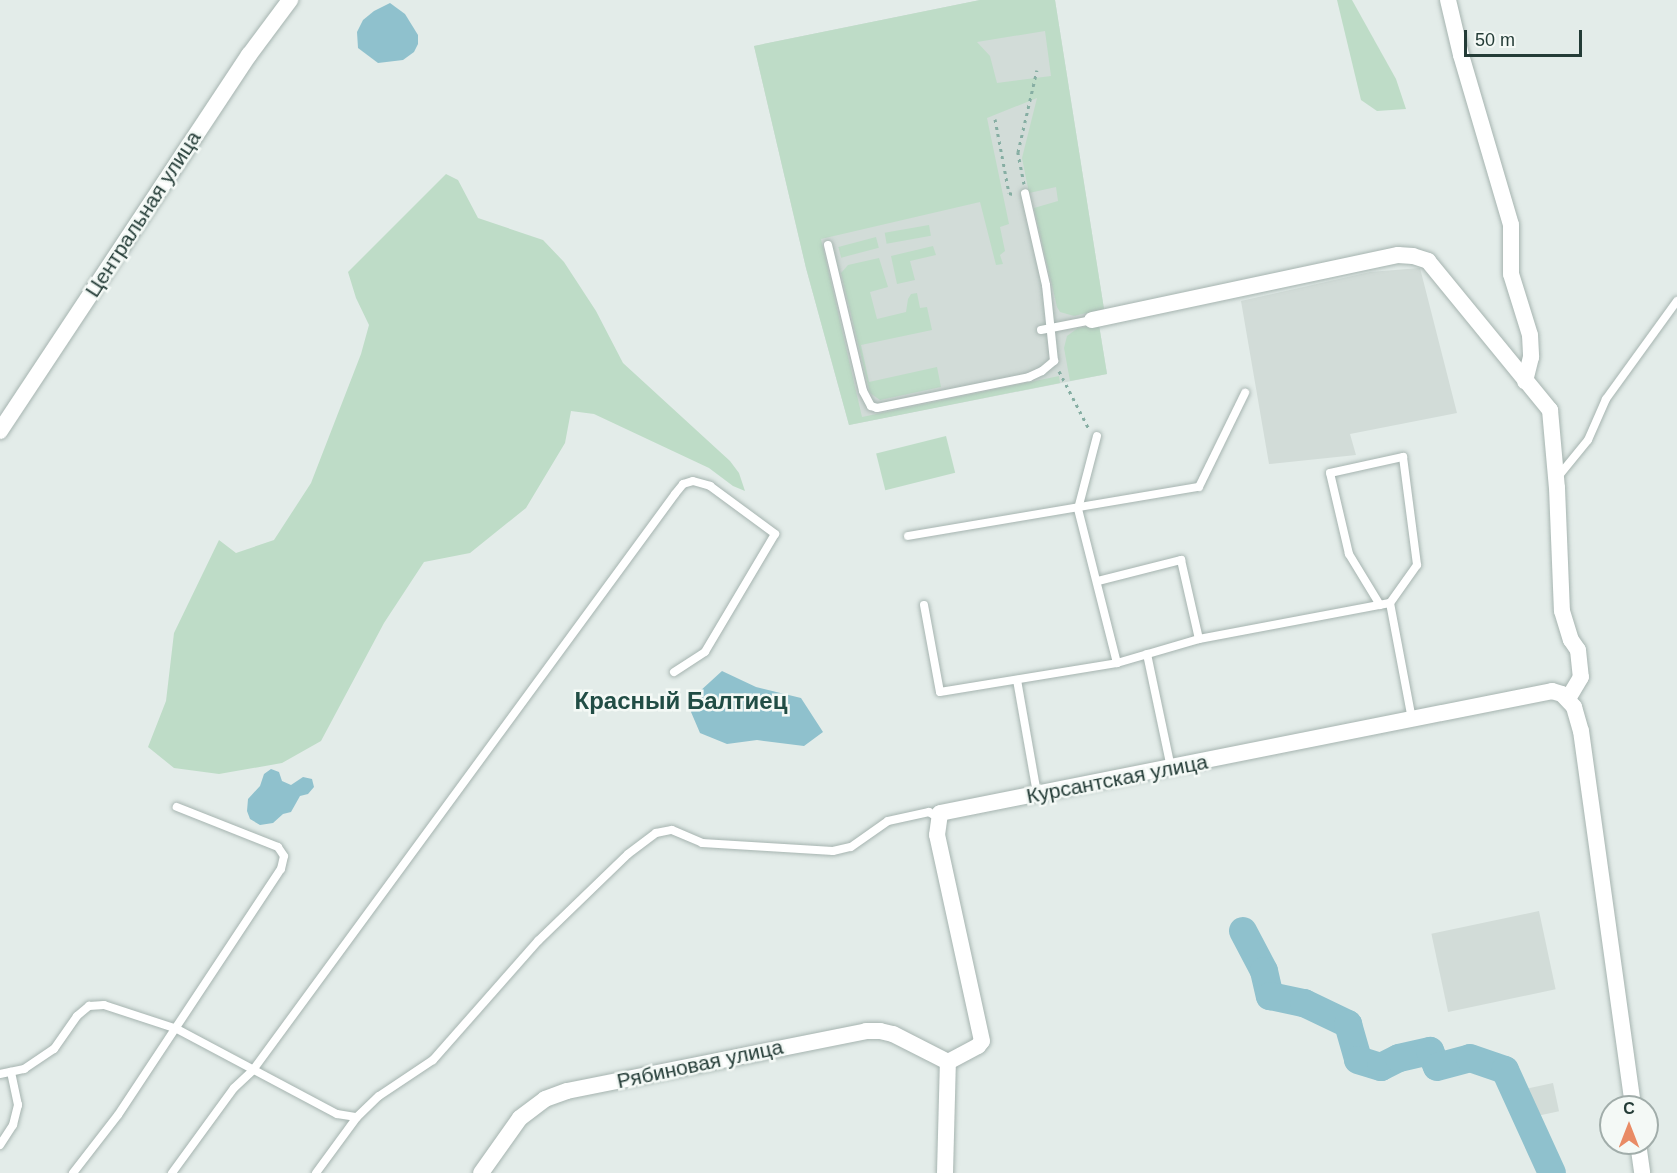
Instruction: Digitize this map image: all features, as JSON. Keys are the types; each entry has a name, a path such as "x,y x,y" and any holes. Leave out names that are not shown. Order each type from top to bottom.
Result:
{"street":[{"name":"Центральная улица","path":"0,431 238,71 290,0"},
{"path":"1448,0 1461,55 1511,225 1511,274 1530,335 1532,357 1525,381"},
{"path":"1092,320 1398,255 1413,256 1428,261 1550,410 1556,479 1562,611 1571,640 1578,651 1581,677 1565,697 1574,707 1581,731 1631,1095"},
{"name":"Курсантская улица","path":"937,818 946,810 1171,769 1540,692 1565,697"},
{"path":"937,818 937,835 982,1041 978,1046 948,1062 945,1173"},
{"name":"Рябиновая улица","path":"481,1173 520,1119 545,1099 567,1091 866,1031 893,1034 948,1062"},
{"path":"1640,1155 1642,1173"}],"lane":[{"path":"828,245 863,391 871,406 877,408 1029,377 1054,361 1046,329 1046,285 1025,193"},
{"path":"1556,479 1588,441 1606,399 1677,301"},
{"path":"1046,329 1092,320"},
{"path":"908,536 1199,487 1245,393"},
{"path":"1097,436 1078,509 1117,663"},
{"path":"924,605 940,692 1117,663 1199,639 1380,605 1390,603 1417,565 1403,457 1330,473 1349,554 1380,605"},
{"path":"172,1173 234,1088 253,1070 675,494 683,484 693,481 710,486 775,534 705,652 674,672"},
{"path":"1098,581 1181,560 1199,639"},
{"path":"1390,603 1412,719"},
{"path":"1147,654 1171,769"},
{"path":"1017,680 1037,794"},
{"path":"73,1173 118,1114 177,1029 281,869 284,856 278,846 177,807"},
{"path":"316,1173 357,1117 379,1096 433,1060 538,941 628,854 656,833 672,830 702,843 833,851 851,847 888,821 929,812 937,818"},
{"path":"0,1074 24,1069 54,1049 77,1016 89,1006 104,1005 177,1029 337,1114 357,1117"},
{"path":"0,1145 13,1125 18,1105 11,1072"}],"path":[{"path":"995,119 1009,193 1025,193 1018,152 1037,70"},
{"path":"1051,364 1063,377 1087,426 1097,436"}],"shaded area":[{"path":"980,0 1055,0 1104,309 1099,325 1107,374 849,425 806,268 754,46"},
{"path":"1420,268 1457,413 1350,434 1356,455 1269,464 1241,301 1370,272"},
{"path":"1539,911 1556,989 1448,1012 1431,934"},
{"path":"1553,1083 1559,1111 1515,1121 1509,1092"}],"green space":[{"path":"980,0 1055,0 1104,309 1074,316 1060,312 1057,307 1034,208 1058,201 1056,187 1029,193 1022,158 1037,98 987,118 1009,224 1000,227 1005,251 1000,255 1003,264 996,265 980,202 821,239 862,417 1059,376 1060,383 849,425 806,268 754,46","holes":["1045,31 1051,76 997,83 990,56 977,42"]},
{"path":"1337,0 1352,0 1396,79 1406,109 1377,111 1361,100"},
{"path":"446,174 458,180 478,218 543,240 564,262 596,311 623,363 730,461 739,473 745,491 733,486 709,468 594,414 571,411 565,443 526,508 470,553 424,562 384,623 321,741 282,763 219,774 174,768 148,747 166,701 174,633 219,540 236,553 274,540 311,483 361,354 369,325 356,298 348,272"},
{"path":"929,225 931,236 887,244 885,233"},
{"path":"876,237 879,248 841,258 838,247"},
{"path":"933,246 936,255 910,261 915,280 897,284 891,256"},
{"path":"879,258 888,287 870,292 877,319 906,312 908,299 911,294 917,293 920,308 927,307 932,330 861,345 869,382 937,367 941,387 880,400 870,393 841,273 848,265"},
{"path":"1099,325 1107,374 1070,381 1064,348 1067,336 1078,328"},
{"path":"946,436 955,473 885,490 876,453"}],"water":[{"path":"390,3 405,14 418,35 418,44 414,52 403,60 378,63 358,48 357,32 363,20"},
{"path":"722,671 756,687 801,698 823,732 804,746 757,740 727,744 700,733 691,712 699,692"},
{"path":"271,769 279,772 282,781 291,785 303,777 312,779 314,787 308,794 300,796 291,812 283,814 273,823 260,825 250,819 247,811 248,799 260,786 264,774"}],"waterway":[{"path":"1243,931 1264,971 1270,996 1304,1003 1348,1024 1358,1060 1381,1067 1399,1058 1430,1051 1437,1067 1470,1058 1505,1070 1552,1173"}],"district":[{"name":"Красный Балтиец","path":"681,701"}]}
